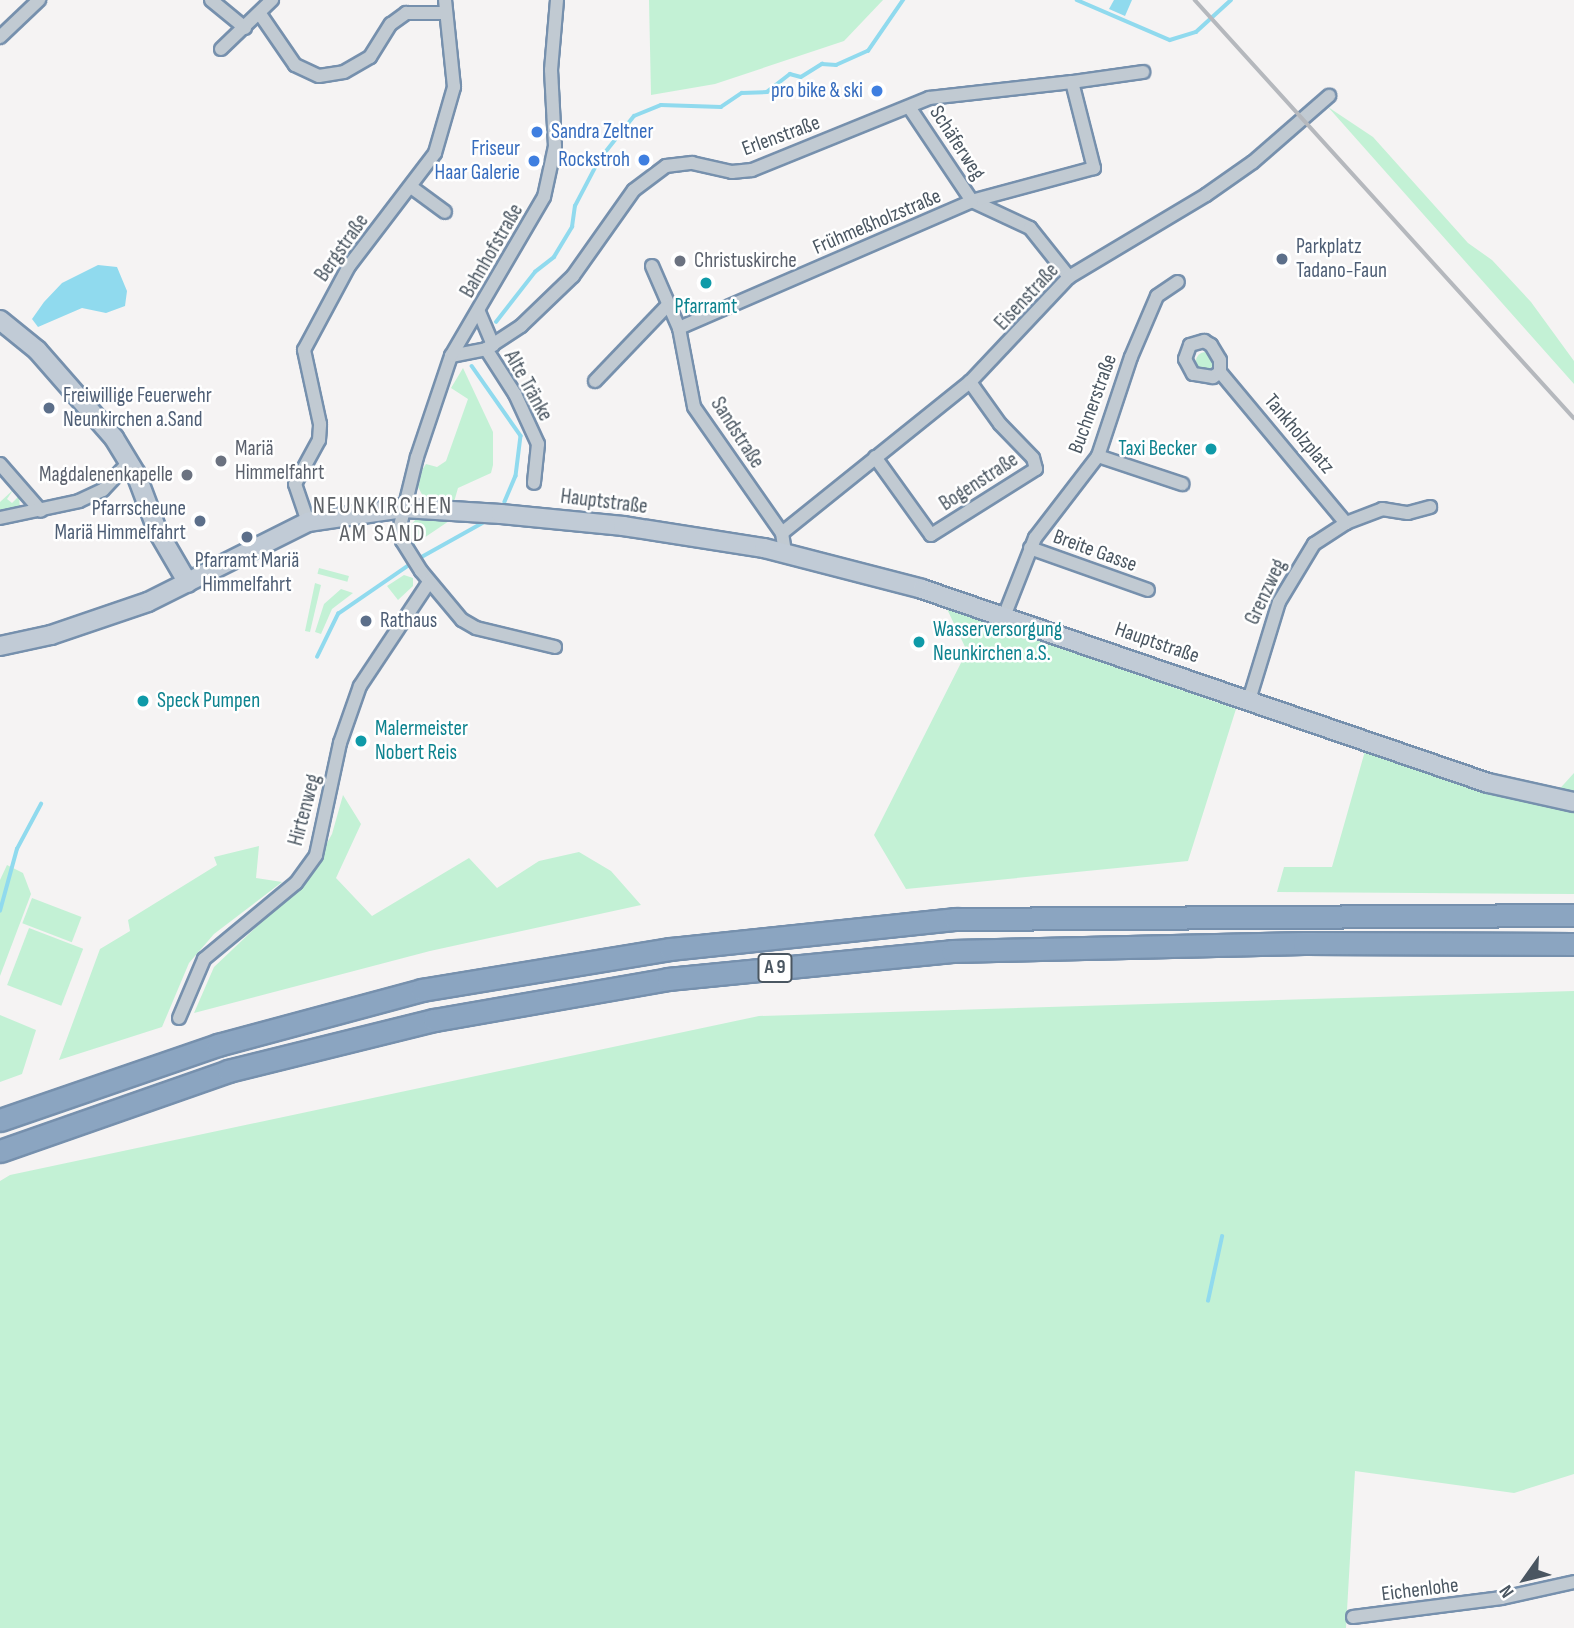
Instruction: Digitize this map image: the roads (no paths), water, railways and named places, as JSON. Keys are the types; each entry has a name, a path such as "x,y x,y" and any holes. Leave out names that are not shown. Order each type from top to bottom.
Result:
{"highway":[{"name":"A 9","path":"0,1120 218,1045 422,990 670,949 954,919 1574,915"},
{"name":"A 9","path":"0,1152 228,1071 434,1020 668,979 952,951 1304,943 1574,944"}],"main road":[{"path":"0,320 58,373 129,462 158,530 188,583"},
{"name":"Hauptstraße","path":"0,646 115,614 188,583 308,522 402,508 482,512 623,526 785,552 1005,614 1489,783 1574,802"}],"street":[{"path":"0,37 39,0"},
{"path":"211,0 245,28"},
{"path":"221,49 272,0"},
{"name":"Bahnhofstraße","path":"402,508 452,356 480,312 544,197 555,146 551,70 557,0"},
{"path":"260,14 295,65 319,76 344,72 370,57 391,24 406,13 445,6"},
{"name":"Bergstraße","path":"308,522 295,484 319,440 320,424 304,350 349,266 435,153 450,108 453,57 445,6"},
{"name":"Erlenstraße","path":"452,356 489,347 521,326 573,276 634,190 658,170 692,163 732,172 752,170 909,107 968,91 1072,82 1143,72"},
{"path":"972,201 1094,168 1072,82"},
{"name":"Eisenstraße","path":"782,533 970,382 1069,277 1206,195 1253,162 1329,96"},
{"name":"Schäferweg","path":"909,107 972,201"},
{"path":"411,187 445,212"},
{"name":"Frühmeßholzstraße","path":"679,328 972,201 1030,228 1069,277"},
{"name":"Sandstraße","path":"652,266 679,328 694,407 782,533"},
{"name":"Buchnerstraße","path":"1005,614 1030,548 1098,456 1157,296 1178,282"},
{"path":"595,381 668,305"},
{"name":"Alte Tränke","path":"480,312 489,347 538,444 534,483"},
{"name":"Tankholzplatz","path":"1220,372 1346,523"},
{"name":"Bogenstraße","path":"875,457 931,535 1036,469 1033,458 999,424 970,382"},
{"path":"1098,456 1182,484"},
{"path":"0,519 41,511 103,490 129,462"},
{"path":"0,464 41,511"},
{"name":"Grenzweg","path":"1249,700 1262,650 1291,578 1314,544 1346,523 1382,509 1408,513 1430,507"},
{"path":"402,508 404,545 450,609 476,628 555,647"},
{"path":"782,533 785,552"},
{"name":"Breite Gasse","path":"1030,548 1148,590"},
{"name":"Hirtenweg","path":"179,1018 204,959 296,883 316,855 340,743 360,686 425,577"},
{"name":"Eichenlohe","path":"1353,1617 1489,1600 1574,1582"}],"water":[{"path":"1114,0 1132,0 1125,16 1109,9"},
{"path":"98,265 117,267 127,291 125,306 106,313 82,308 38,327 32,319 62,283"}],"waterway":[{"path":"496,322 535,272 554,257 572,227 575,206 599,160 634,116 661,105 721,107 742,93 767,92 790,74 801,77 822,64 836,65 868,51 903,0"},
{"path":"1077,0 1170,40 1196,32 1231,0"},
{"path":"472,366 521,436 516,476 505,502"},
{"path":"418,559 486,521"},
{"path":"317,657 338,614 412,563"},
{"path":"0,911 17,849 41,804"},
{"path":"1208,1301 1222,1237"}],"railway":[{"path":"1195,0 1574,418"}],"place":[{"name":"pro bike & ski","path":"877,91"},
{"name":"Sandra Zeltner","path":"537,132"},
{"name":"Rockstroh","path":"644,160"},
{"name":"Friseur Haar Galerie","path":"534,161"},
{"name":"Parkplatz Tadano-Faun","path":"1282,259"},
{"name":"Christuskirche","path":"680,261"},
{"name":"Pfarramt","path":"706,283"},
{"name":"Freiwillige Feuerwehr Neunkirchen a.Sand","path":"49,408"},
{"name":"Taxi Becker","path":"1211,449"},
{"name":"Mariä Himmelfahrt","path":"221,461"},
{"name":"Magdalenenkapelle","path":"187,475"},
{"name":"Pfarrscheune Mariä Himmelfahrt","path":"200,521"},
{"name":"Pfarramt Mariä Himmelfahrt","path":"247,537"},
{"name":"Rathaus","path":"366,621"},
{"name":"Wasserversorgung Neunkirchen a.S.","path":"919,642"},
{"name":"Speck Pumpen","path":"143,701"},
{"name":"Malermeister Nobert Reis","path":"361,741"}],"district":[{"name":"NEUNKIRCHEN AM SAND","path":"383,520"}]}
